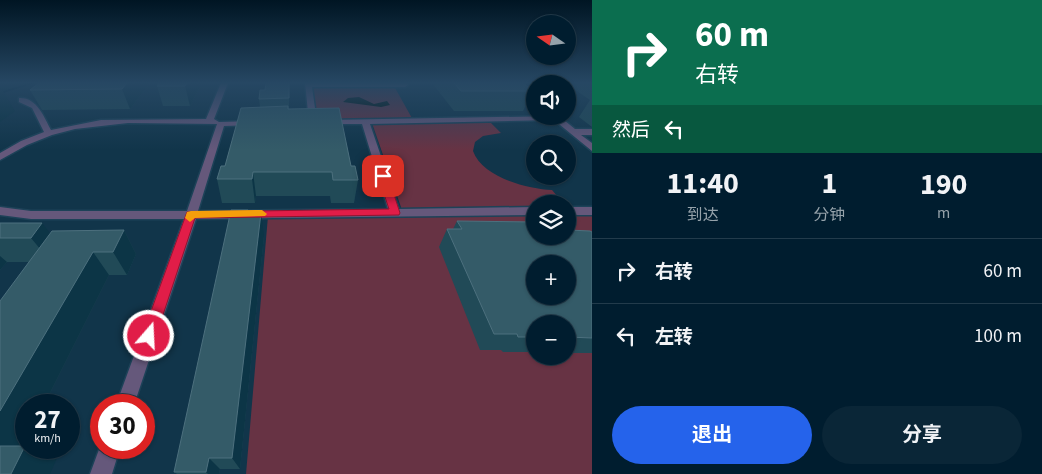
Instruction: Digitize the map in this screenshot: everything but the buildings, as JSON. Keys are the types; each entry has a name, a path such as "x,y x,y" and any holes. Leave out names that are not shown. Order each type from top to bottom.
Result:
{"street":[{"path":"32,105 35,107 48,132"},
{"path":"209,121 216,105"},
{"path":"308,105 308,122 526,118"},
{"path":"0,156 48,132 100,122 209,121 221,124 267,123"},
{"path":"365,121 395,213"},
{"path":"129,394 221,124"},
{"path":"565,125 592,148"},
{"path":"573,132 592,132"},
{"path":"0,211 31,216 526,211"},
{"path":"576,211 592,211"},
{"path":"101,474 106,459"}],"shaded area":[{"path":"0,105 526,105 526,125 576,125 576,105 592,105 592,474 0,474"},
{"path":"314,105 405,105 413,120 315,120"},
{"path":"367,105 389,105 381,107"},
{"path":"372,123 491,123 501,133 483,136 475,142 473,151 478,160 495,175 518,184 552,190 556,195 526,195 526,209 402,210"},
{"path":"526,215 526,245 576,245 576,215 592,215 592,474 246,474 268,216"}],"slow traffic":[{"path":"190,218 191,215 262,214"}],"route":[{"path":"149,336 191,215 395,213 383,176"}]}
